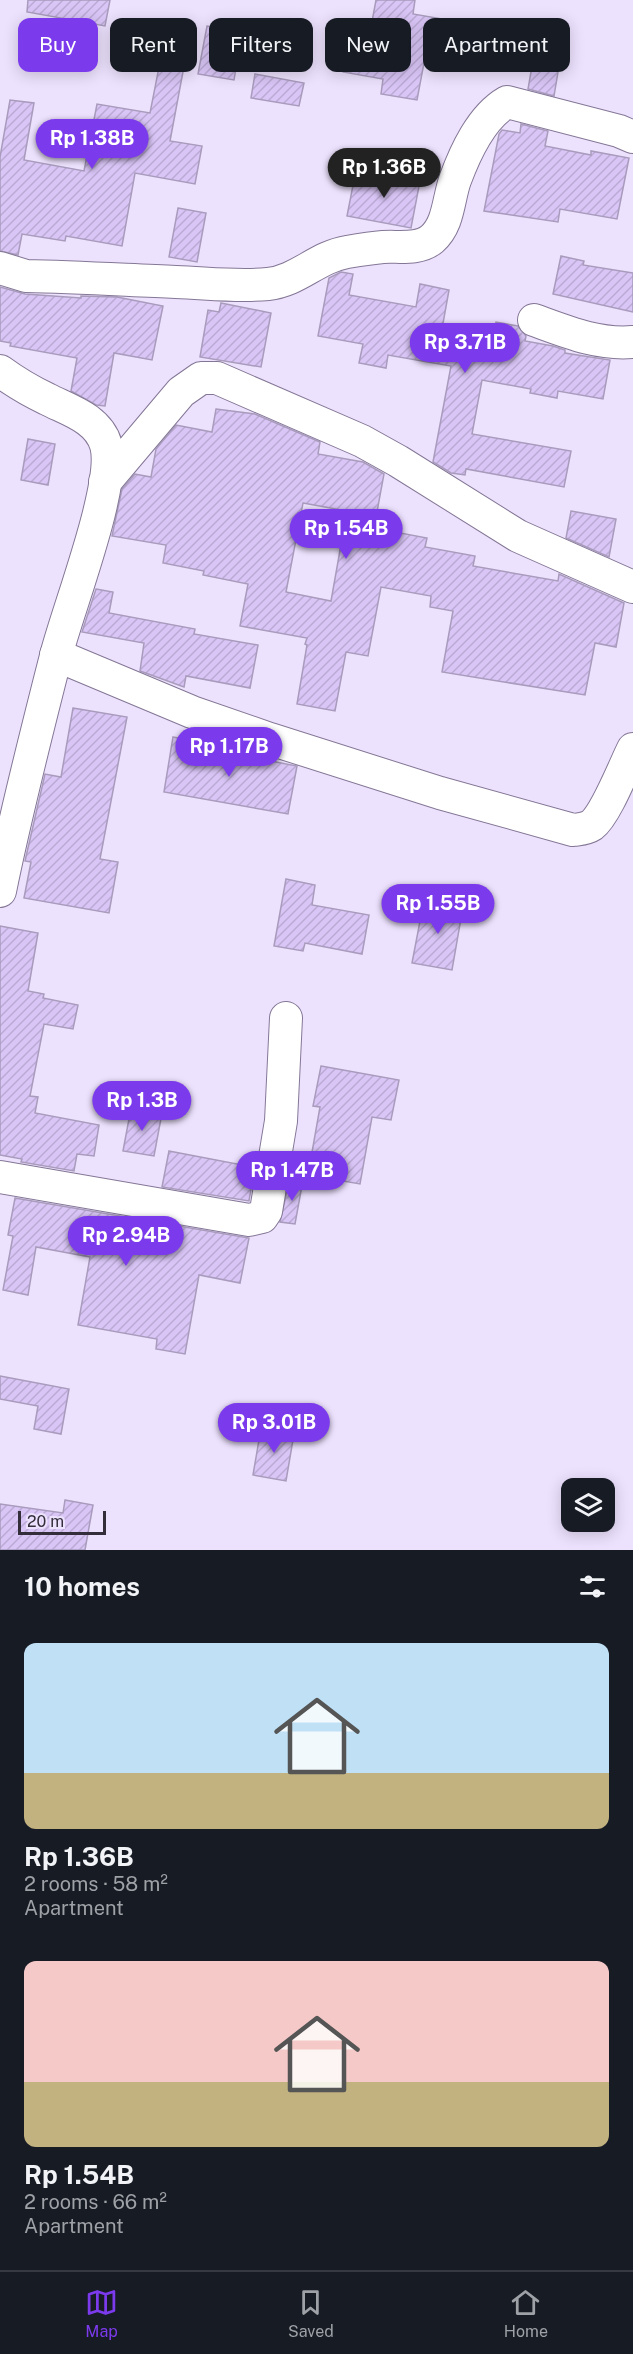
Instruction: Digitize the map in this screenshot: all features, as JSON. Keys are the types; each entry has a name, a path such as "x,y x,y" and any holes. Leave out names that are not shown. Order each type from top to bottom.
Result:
{"street":[{"path":"0,268 26,276 231,285 269,284 288,280 321,259 344,252 416,246 431,240 443,226 455,181 468,152 484,123 495,109 507,102 619,131 633,137"},
{"path":"534,320 585,339 614,344 633,342"},
{"path":"0,371 22,386 75,411 89,421 106,445 105,482 96,525 56,655 0,891"},
{"path":"105,482 181,392 201,378 217,378 362,441 518,536 633,587"},
{"path":"56,655 192,712 270,739 440,793 573,830 585,829 593,824 601,814 633,749"},
{"path":"0,1177 243,1219 262,1217 266,1211 281,1121 286,1018"}],"building":[{"path":"28,0 110,0 105,26 98,25 98,18 60,18 27,12"},
{"path":"376,0 415,0 413,14 436,18 423,18 423,68 417,100 381,94 383,79 343,72 411,72 411,18 373,18"},
{"path":"207,26 209,26 209,72 235,72 234,80 198,74"},
{"path":"158,72 183,72 170,141 202,146 195,184 135,173 122,246 66,236 65,241 22,234 18,255 0,251 0,157 10,100 34,103 24,160 84,171 97,104 150,113"},
{"path":"531,72 558,72 554,96 528,89"},
{"path":"255,74 304,83 299,106 251,98"},
{"path":"521,124 548,131 545,146 591,155 591,151 629,158 617,219 560,209 558,222 484,211 499,134 502,130 520,133"},
{"path":"356,170 420,181 411,228 347,216"},
{"path":"178,208 206,213 197,262 169,257"},
{"path":"561,256 584,261 583,265 633,273 633,312 553,294"},
{"path":"341,272 353,274 349,295 416,307 420,284 449,290 442,329 493,337 496,322 518,326 526,336 525,341 553,346 565,350 565,353 610,360 603,399 558,391 557,398 530,393 531,389 482,380 472,434 571,451 564,487 466,469 465,475 451,473 433,462 451,366 388,355 386,368 359,363 363,344 318,336 329,278"},
{"path":"0,287 25,294 81,298 81,296 117,297 163,306 152,360 114,353 105,406 96,405 71,391 77,358 10,346 11,343 0,341"},
{"path":"221,303 271,313 261,367 200,357 208,310 219,312"},
{"path":"216,409 255,414 320,442 318,454 363,462 384,474 374,528 427,538 425,547 475,556 473,566 558,581 559,574 624,603 616,647 595,643 585,695 442,672 453,611 430,607 431,596 381,587 368,656 346,652 335,711 297,704 307,638 240,626 248,584 203,575 204,571 163,563 166,545 112,536 122,489 135,474 151,477 156,449 176,425 212,432","holes":["303,503 347,511 331,601 286,592"]},
{"path":"28,439 55,444 48,485 21,480"},
{"path":"571,511 616,519 609,557 566,538"},
{"path":"96,589 113,592 109,613 195,629 194,634 258,645 250,688 186,676 184,687 140,671 144,643 82,632"},
{"path":"73,708 127,717 100,859 118,862 109,913 24,898 31,862 25,861 45,774 61,777"},
{"path":"173,737 205,743 203,752 297,766 288,814 164,792"},
{"path":"286,879 315,885 312,905 369,915 362,954 305,943 303,951 274,946"},
{"path":"424,900 463,907 452,970 412,963"},
{"path":"0,926 38,933 28,991 44,994 43,998 78,1005 73,1029 44,1024 30,1096 38,1097 35,1113 99,1125 94,1156 77,1154 74,1171 21,1162 22,1159 0,1155"},
{"path":"321,1066 399,1080 391,1120 372,1117 360,1184 308,1175 320,1107 313,1106"},
{"path":"131,1108 162,1113 154,1156 123,1151"},
{"path":"169,1151 253,1167 249,1201 162,1187"},
{"path":"290,1178 303,1180 295,1224 280,1222"},
{"path":"15,1198 249,1238 240,1283 199,1275 185,1354 156,1349 157,1339 78,1325 90,1257 36,1247 28,1295 3,1290 13,1236 8,1235"},
{"path":"0,1376 69,1389 61,1434 34,1429 38,1406 0,1399"},
{"path":"261,1428 294,1434 286,1481 253,1475"},
{"path":"65,1500 93,1505 85,1550 0,1550 0,1504 63,1513"}]}
